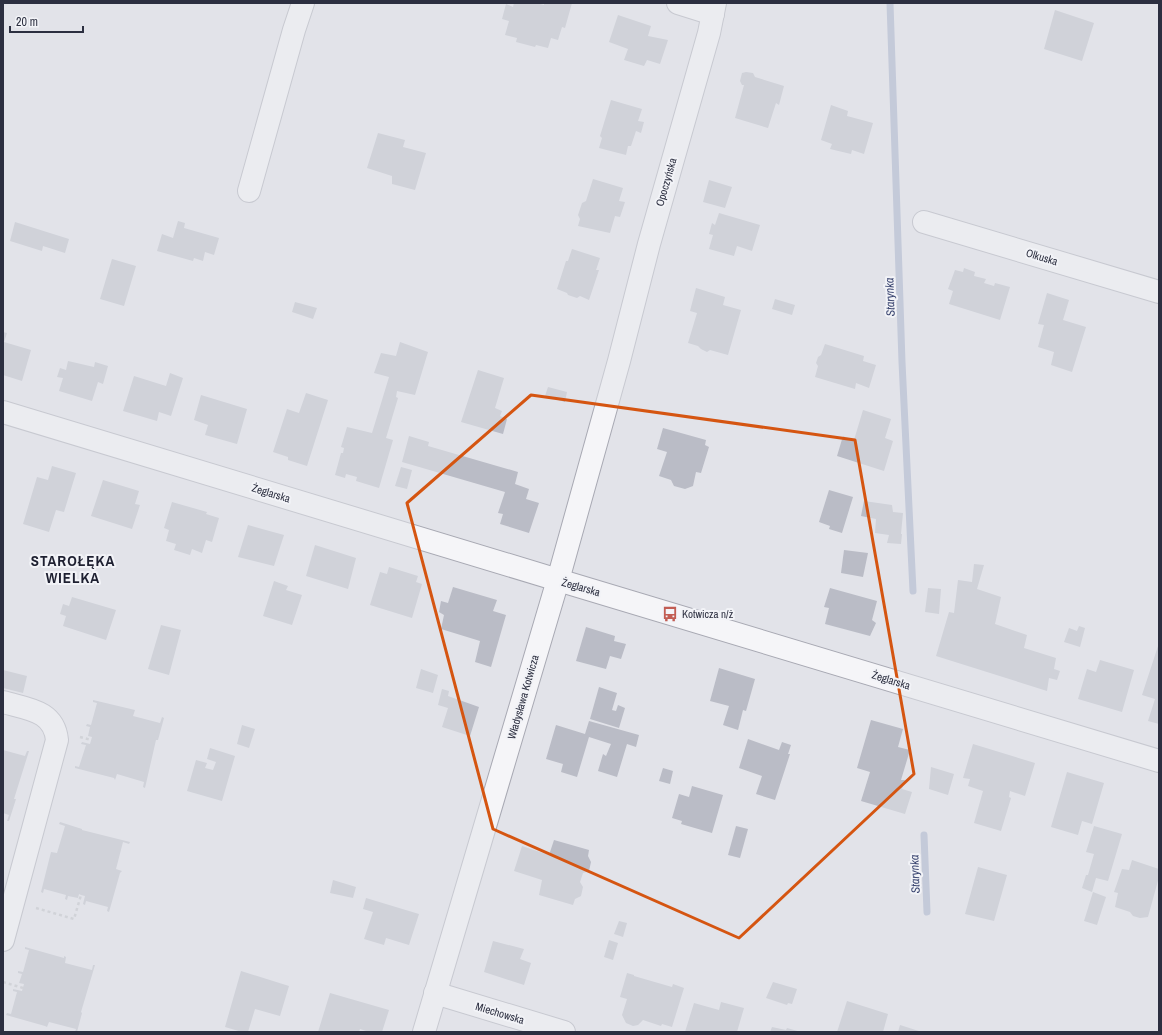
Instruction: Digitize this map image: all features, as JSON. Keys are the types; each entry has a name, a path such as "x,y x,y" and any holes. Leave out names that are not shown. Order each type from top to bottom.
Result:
{"street":[{"path":"249,191 303,3"},
{"path":"678,3 714,9"},
{"name":"Opoczyńska","path":"619,362 649,244 709,33 714,9"},
{"name":"Olkuska","path":"924,222 1159,292"},
{"name":"Władysława Kotwicza","path":"424,1032 558,580 619,362"},
{"name":"Żeglarska","path":"3,412 1159,761"},
{"path":"3,702 39,712 53,724 56,731 57,740 3,940"},
{"name":"Miechowska","path":"436,993 564,1032"}],"path":[{"path":"14,902 74,919 81,894"},
{"path":"3,982 23,988"}],"highlighted area":[{"path":"531,395 855,440 914,774 739,938 493,829 407,503"}],"building":[{"path":"514,3 536,3 544,5 544,3 572,3 565,28 562,27 558,40 551,38 548,48 536,45 535,47 516,42 517,38 505,35 509,21 502,19 506,4 513,7"},
{"path":"1055,10 1094,23 1082,61 1044,49"},
{"path":"618,15 651,26 648,36 668,40 660,64 647,60 644,66 624,60 628,49 609,42"},
{"path":"742,73 753,73 755,77 784,86 779,105 776,103 768,128 735,118 744,85 742,85 740,81"},
{"path":"611,100 642,109 638,121 644,122 641,133 636,131 631,146 628,146 626,155 599,148 602,138 600,136"},
{"path":"831,105 848,111 847,116 873,123 864,154 852,150 851,154 830,149 832,144 821,140"},
{"path":"378,133 405,140 403,147 426,153 415,190 392,184 392,176 367,168"},
{"path":"593,179 623,188 619,201 625,202 620,217 615,216 610,233 578,226 580,219 578,215 582,203 586,201"},
{"path":"709,180 732,187 725,208 703,202"},
{"path":"719,213 760,225 752,251 737,246 734,256 709,249 713,235 709,234 712,223 715,225"},
{"path":"178,221 185,223 184,228 219,238 214,255 205,252 203,261 194,258 193,261 157,251 162,234 173,238"},
{"path":"15,222 69,239 65,253 43,246 42,251 10,241"},
{"path":"572,249 600,258 596,270 599,270 589,300 580,296 577,298 568,295 567,293 557,289 566,261 568,261"},
{"path":"112,259 136,266 124,306 100,299"},
{"path":"964,268 975,272 974,276 986,279 984,283 994,286 995,283 1010,287 1000,320 949,304 953,291 948,289 955,270 963,272"},
{"path":"696,288 725,297 723,305 741,310 728,355 710,350 707,352 698,346 688,343 697,313 690,311"},
{"path":"1047,293 1069,300 1063,320 1086,327 1072,372 1051,365 1054,352 1038,347 1044,325 1038,324"},
{"path":"775,299 795,305 792,315 772,309"},
{"path":"295,302 317,308 313,319 292,312"},
{"path":"3,332 7,333 4,342 31,350 22,381 3,375"},
{"path":"400,342 428,352 415,395 397,391 396,397 398,398 386,438 393,440 379,488 356,481 357,477 346,474 345,478 335,475 341,453 343,453 344,448 341,447 347,427 372,433 389,377 374,373 381,353 396,356"},
{"path":"825,344 864,356 863,361 876,365 869,388 856,383 855,389 815,377 818,366 816,363"},
{"path":"68,361 94,367 95,362 108,366 103,384 98,382 92,401 59,391 63,378 57,377 60,368 66,370"},
{"path":"478,370 504,378 495,408 502,411 500,416 507,419 503,434 461,422"},
{"path":"170,373 183,378 171,416 159,412 157,421 123,411 134,376 166,386"},
{"path":"548,387 567,392 565,402 545,396"},
{"path":"306,393 328,400 307,466 288,460 288,457 273,452 287,409 299,413"},
{"path":"201,395 247,409 237,444 205,435 208,425 194,420"},
{"path":"863,410 891,419 885,438 893,441 884,471 837,456 843,436 854,440"},
{"path":"663,428 706,440 705,445 709,447 701,473 696,472 693,486 685,489 674,486 671,480 659,476 667,452 657,449"},
{"path":"409,436 429,442 428,446 518,472 515,484 529,489 526,499 539,503 529,533 500,524 503,514 498,513 505,492 402,462"},
{"path":"52,466 76,473 64,512 56,510 49,532 23,524 37,477 48,480"},
{"path":"401,467 412,470 407,489 395,486"},
{"path":"103,480 139,491 135,504 140,505 132,529 91,516"},
{"path":"829,490 853,497 842,533 829,529 830,526 819,522"},
{"path":"864,501 892,505 893,512 903,513 901,544 887,543 889,535 875,533 876,519 861,516"},
{"path":"172,502 207,512 206,514 219,518 212,542 206,540 202,553 192,549 190,555 174,550 176,544 166,541 169,530 164,528"},
{"path":"248,525 284,535 274,566 238,557"},
{"path":"315,545 356,558 348,589 306,576"},
{"path":"844,550 868,553 863,577 841,573"},
{"path":"974,564 984,565 977,589 1001,597 995,624 1027,635 1024,648 1056,658 1054,669 1060,671 1057,680 1049,678 1047,691 936,656 949,612 954,613 958,580 972,582"},
{"path":"389,567 418,576 416,582 422,584 412,618 370,605 380,572 387,574"},
{"path":"274,581 288,586 286,590 302,595 292,625 263,616"},
{"path":"453,587 497,600 493,611 506,615 491,667 475,662 480,641 441,629 444,615 439,612 441,601 448,603"},
{"path":"830,588 877,601 872,620 876,623 870,636 825,624 829,608 824,607"},
{"path":"928,588 941,589 939,614 925,612"},
{"path":"72,597 116,610 106,640 63,626 66,616 60,614 63,604 69,606"},
{"path":"161,625 181,630 169,675 148,669"},
{"path":"1079,626 1085,628 1080,647 1064,642 1069,628 1077,631"},
{"path":"586,627 615,636 614,641 626,644 621,659 610,656 606,669 576,661"},
{"path":"1159,643 1159,724 1148,721 1155,699 1142,695"},
{"path":"1100,660 1134,670 1122,712 1078,699 1087,669 1096,672"},
{"path":"719,668 755,679 746,711 743,710 738,730 723,725 729,706 710,701"},
{"path":"421,669 438,675 433,693 416,688"},
{"path":"3,670 27,676 23,693 3,688"},
{"path":"599,687 617,693 612,710 616,711 618,705 625,708 619,728 590,719"},
{"path":"442,689 449,691 448,696 479,707 470,736 442,727 448,708 438,705"},
{"path":"93,700 135,710 133,716 160,723 162,717 164,718 158,740 156,740 145,788 143,787 144,782 117,774 115,780 114,778 75,768 75,766 79,767 86,745 81,744 82,742 90,744 92,737 88,736 90,727 86,726 87,724 91,725 97,703 93,702"},
{"path":"871,720 903,729 898,747 910,750 901,780 905,780 902,789 912,792 905,814 861,801 870,772 857,768"},
{"path":"589,721 639,735 636,747 627,744 617,777 598,771 603,754 606,756 611,744 589,737 577,777 561,772 563,764 546,759 556,725 585,734"},
{"path":"242,725 255,729 249,748 237,744"},
{"path":"748,739 779,750 782,742 791,745 788,754 790,754 775,800 756,794 762,776 739,768"},
{"path":"973,744 1035,763 1025,796 1010,791 1009,797 1011,798 1001,831 974,823 983,791 968,786 970,779 963,778"},
{"path":"210,748 235,756 222,801 187,791 196,760 207,763 205,768 213,770 216,762 207,759"},
{"path":"3,750 25,756 27,751 29,751 14,799 16,799 9,821 7,821 9,815 3,813"},
{"path":"931,767 954,774 948,795 929,789"},
{"path":"663,768 673,771 670,784 659,781"},
{"path":"1067,772 1104,783 1092,824 1082,821 1078,835 1051,827"},
{"path":"692,786 723,795 712,833 681,824 682,821 672,818 679,794 689,797"},
{"path":"60,822 82,830 130,842 129,844 123,842 116,869 122,871 120,873 109,912 107,911 108,907 86,901 85,905 83,904 85,896 79,894 78,898 68,896 67,900 65,899 66,895 44,889 43,893 41,892 51,852 57,853 65,826 59,824"},
{"path":"736,826 748,829 740,858 728,855"},
{"path":"1094,826 1122,834 1108,881 1096,878 1092,892 1082,888 1086,875 1088,875 1094,854 1086,852"},
{"path":"554,840 589,850 588,856 591,862 589,871 583,873 580,882 583,887 581,896 575,899 573,905 539,895 542,880 514,871 522,846 549,855"},
{"path":"1132,860 1159,869 1159,877 1148,917 1140,918 1133,916 1130,912 1115,907 1118,893 1114,892 1122,869 1129,870"},
{"path":"978,867 1007,875 994,921 965,914"},
{"path":"333,880 356,887 353,898 330,893"},
{"path":"1093,892 1106,897 1097,925 1084,921"},
{"path":"366,898 419,914 409,945 386,938 384,945 364,939 373,912 363,909"},
{"path":"619,921 627,923 623,937 614,934"},
{"path":"609,940 618,943 613,960 604,957"},
{"path":"493,941 524,949 520,959 531,963 524,985 484,972"},
{"path":"25,947 64,958 64,956 66,957 65,963 92,970 93,965 95,965 81,1012 77,1032 75,1032 76,1029 49,1022 47,1027 6,1015 7,1013 11,1014 17,992 13,991 13,989 22,991 24,984 19,983 22,974 18,973 18,971 23,972 29,950 25,949"},
{"path":"241,971 289,986 280,1016 255,1009 248,1032 242,1032 225,1027"},
{"path":"627,973 672,987 673,984 684,988 672,1027 662,1024 661,1026 643,1020 638,1025 633,1026 626,1023 622,1015 627,999 620,997"},
{"path":"773,982 797,989 792,1004 788,1003 787,1005 766,998"},
{"path":"330,993 389,1010 382,1032 369,1032 360,1029 359,1032 318,1032"},
{"path":"847,1001 888,1014 883,1032 837,1032"},
{"path":"721,1002 744,1008 737,1032 685,1032 694,1003 719,1010"},
{"path":"900,1025 922,1032 898,1032"},
{"path":"772,1027 786,1030 787,1028 801,1032 770,1032"}],"waterway":[{"name":"Starynka","path":"890,3 902,362 913,591"},
{"name":"Starynka","path":"924,835 927,912"}],"place":[{"name":"Kotwicza n/ż","path":"670,614"}],"district":[{"name":"STAROŁĘKA WIELKA","path":"73,570"}]}
